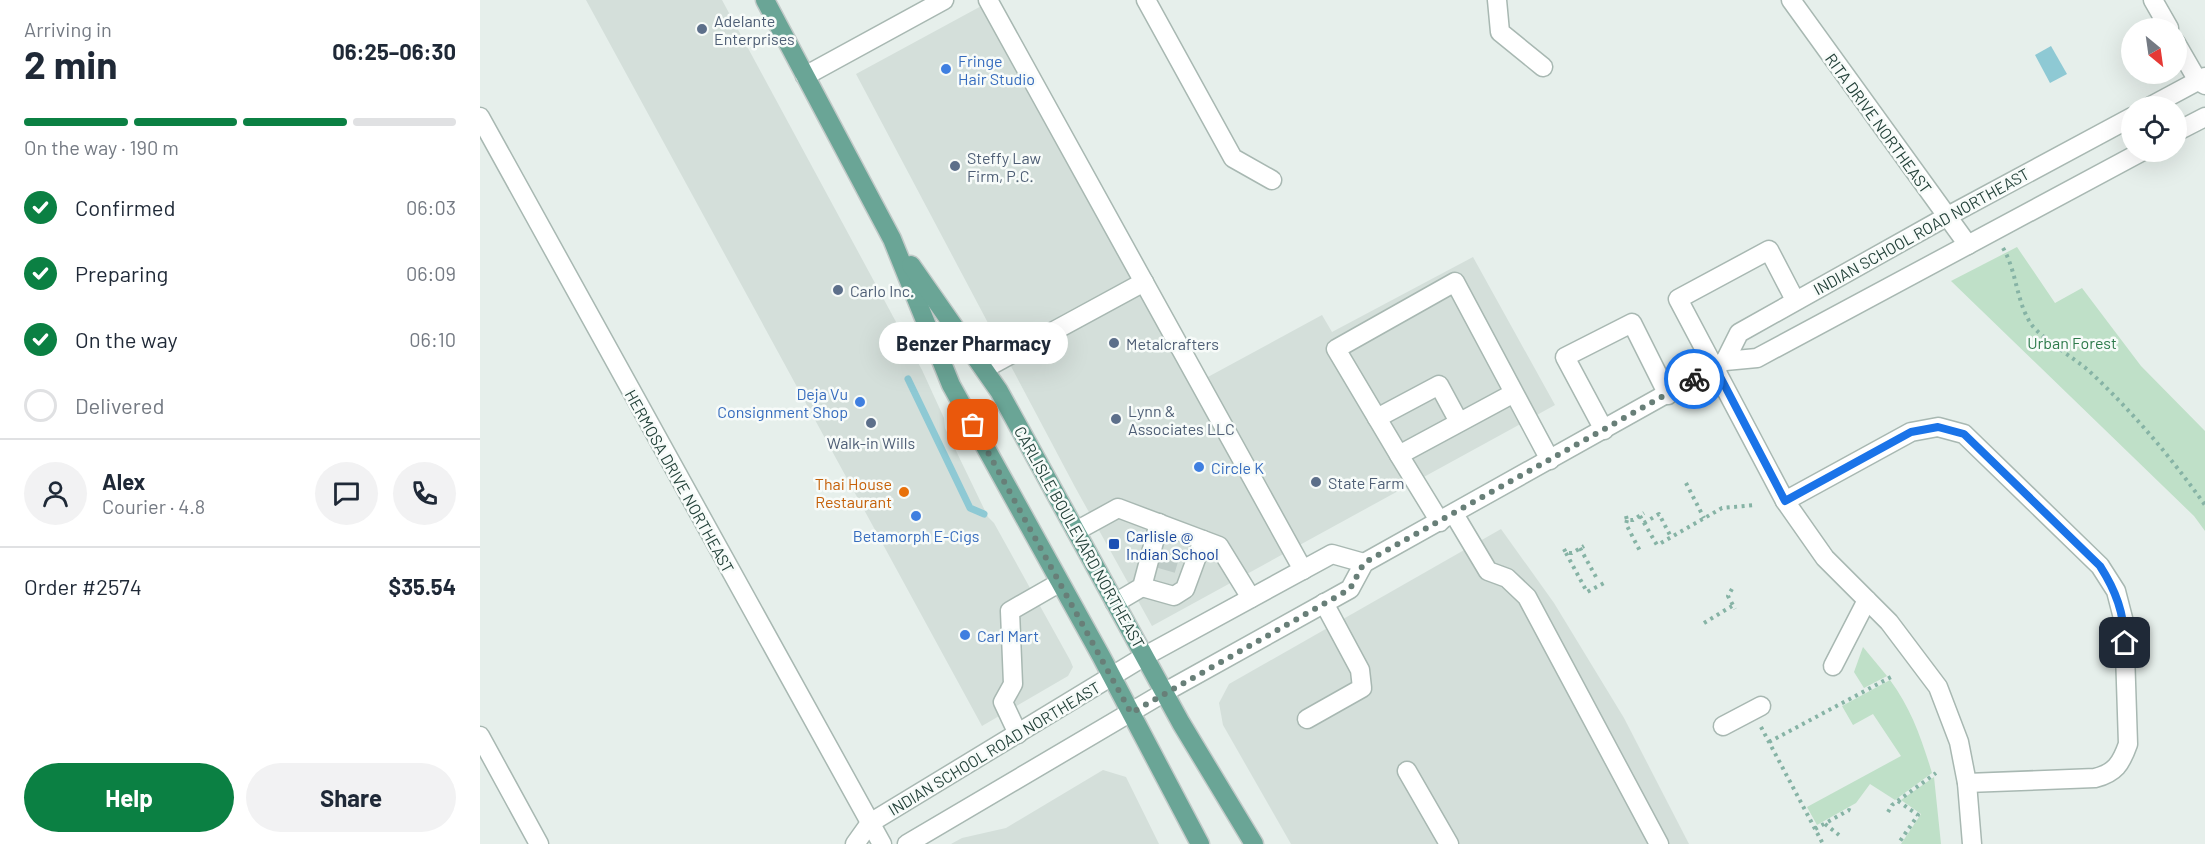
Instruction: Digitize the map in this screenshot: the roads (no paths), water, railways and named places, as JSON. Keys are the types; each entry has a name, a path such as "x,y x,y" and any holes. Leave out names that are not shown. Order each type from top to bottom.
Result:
{"main road":[{"name":"CARLISLE BOULEVARD NORTHEAST","path":"765,0 892,239 951,385 1112,676 1200,844"},
{"name":"CARLISLE BOULEVARD NORTHEAST","path":"892,239 999,391 1165,692 1254,844"}],"street":[{"path":"805,76 944,0"},
{"path":"988,0 1303,570"},
{"path":"1146,0 1233,158 1272,180"},
{"path":"1497,0 1500,32 1543,68"},
{"name":"RITA DRIVE NORTHEAST","path":"1791,0 1968,245"},
{"path":"2153,0 2163,18"},
{"path":"2171,96 2202,81 2187,59"},
{"name":"HERMOSA DRIVE NORTHEAST","path":"480,117 882,844"},
{"path":"2187,126 2205,117"},
{"name":"INDIAN SCHOOL ROAD NORTHEAST","path":"1720,364 1739,333 1795,300 2121,123"},
{"name":"INDIAN SCHOOL ROAD NORTHEAST","path":"855,844 870,823 1145,656 1332,554 1364,563 1720,364 1757,358 2122,162"},
{"path":"1795,300 1768,250 1678,299 1720,364 1785,501 1825,558 1888,622 1938,687 1959,742 1967,783 1972,844"},
{"path":"984,369 1144,282"},
{"path":"1550,460 1455,282 1336,349 1399,455 1447,518 1488,571 1507,578 1527,597 1659,844"},
{"path":"1604,430 1565,357 1632,323 1668,394"},
{"path":"1377,418 1439,385 1459,422"},
{"path":"1399,455 1514,393"},
{"path":"1785,501 1911,432 1938,427 1964,434 2100,566 2116,591 2124,622 2128,744 2122,760 2112,774 2094,778 1967,783"},
{"path":"1076,531 1118,508 1219,546 1251,598"},
{"path":"1115,603 1142,587 1155,557 1159,524"},
{"path":"1142,587 1174,596 1185,589 1188,567 1203,540"},
{"path":"907,844 1165,692 1350,589 1364,563"},
{"path":"1018,734 1003,702 1013,684 1010,611 1059,583"},
{"path":"1833,666 1867,600"},
{"path":"1307,719 1362,688 1360,670 1324,603"},
{"path":"1723,726 1760,715"},
{"path":"480,736 539,844"},
{"path":"1407,771 1449,844"}],"water":[{"path":"2051,46 2067,74 2050,83 2035,55"}],"waterway":[{"path":"908,379 970,508 984,514"}],"tunnel":[{"path":"1160,559 1184,566"}],"place":[{"name":"Adelante Enterprises","path":"702,29"},
{"name":"Fringe Hair Studio","path":"946,69"},
{"name":"Steffy Law Firm, P.C.","path":"955,166"},
{"name":"Carlo Inc.","path":"838,290"},
{"name":"Metalcrafters","path":"1114,343"},
{"name":"Deja Vu Consignment Shop","path":"860,402"},
{"name":"Lynn & Associates LLC","path":"1116,419"},
{"name":"Walk-in Wills","path":"871,423"},
{"name":"Benzer Pharmacy","path":"973,425"},
{"name":"Circle K","path":"1199,467"},
{"name":"State Farm","path":"1316,482"},
{"name":"Thai House Restaurant","path":"904,492"},
{"name":"Betamorph E-Cigs","path":"916,516"},
{"name":"Carlisle @ Indian School","path":"1114,544"},
{"name":"Carl Mart","path":"965,635"}],"park label":[{"name":"Urban Forest","path":"2072,342"}]}
